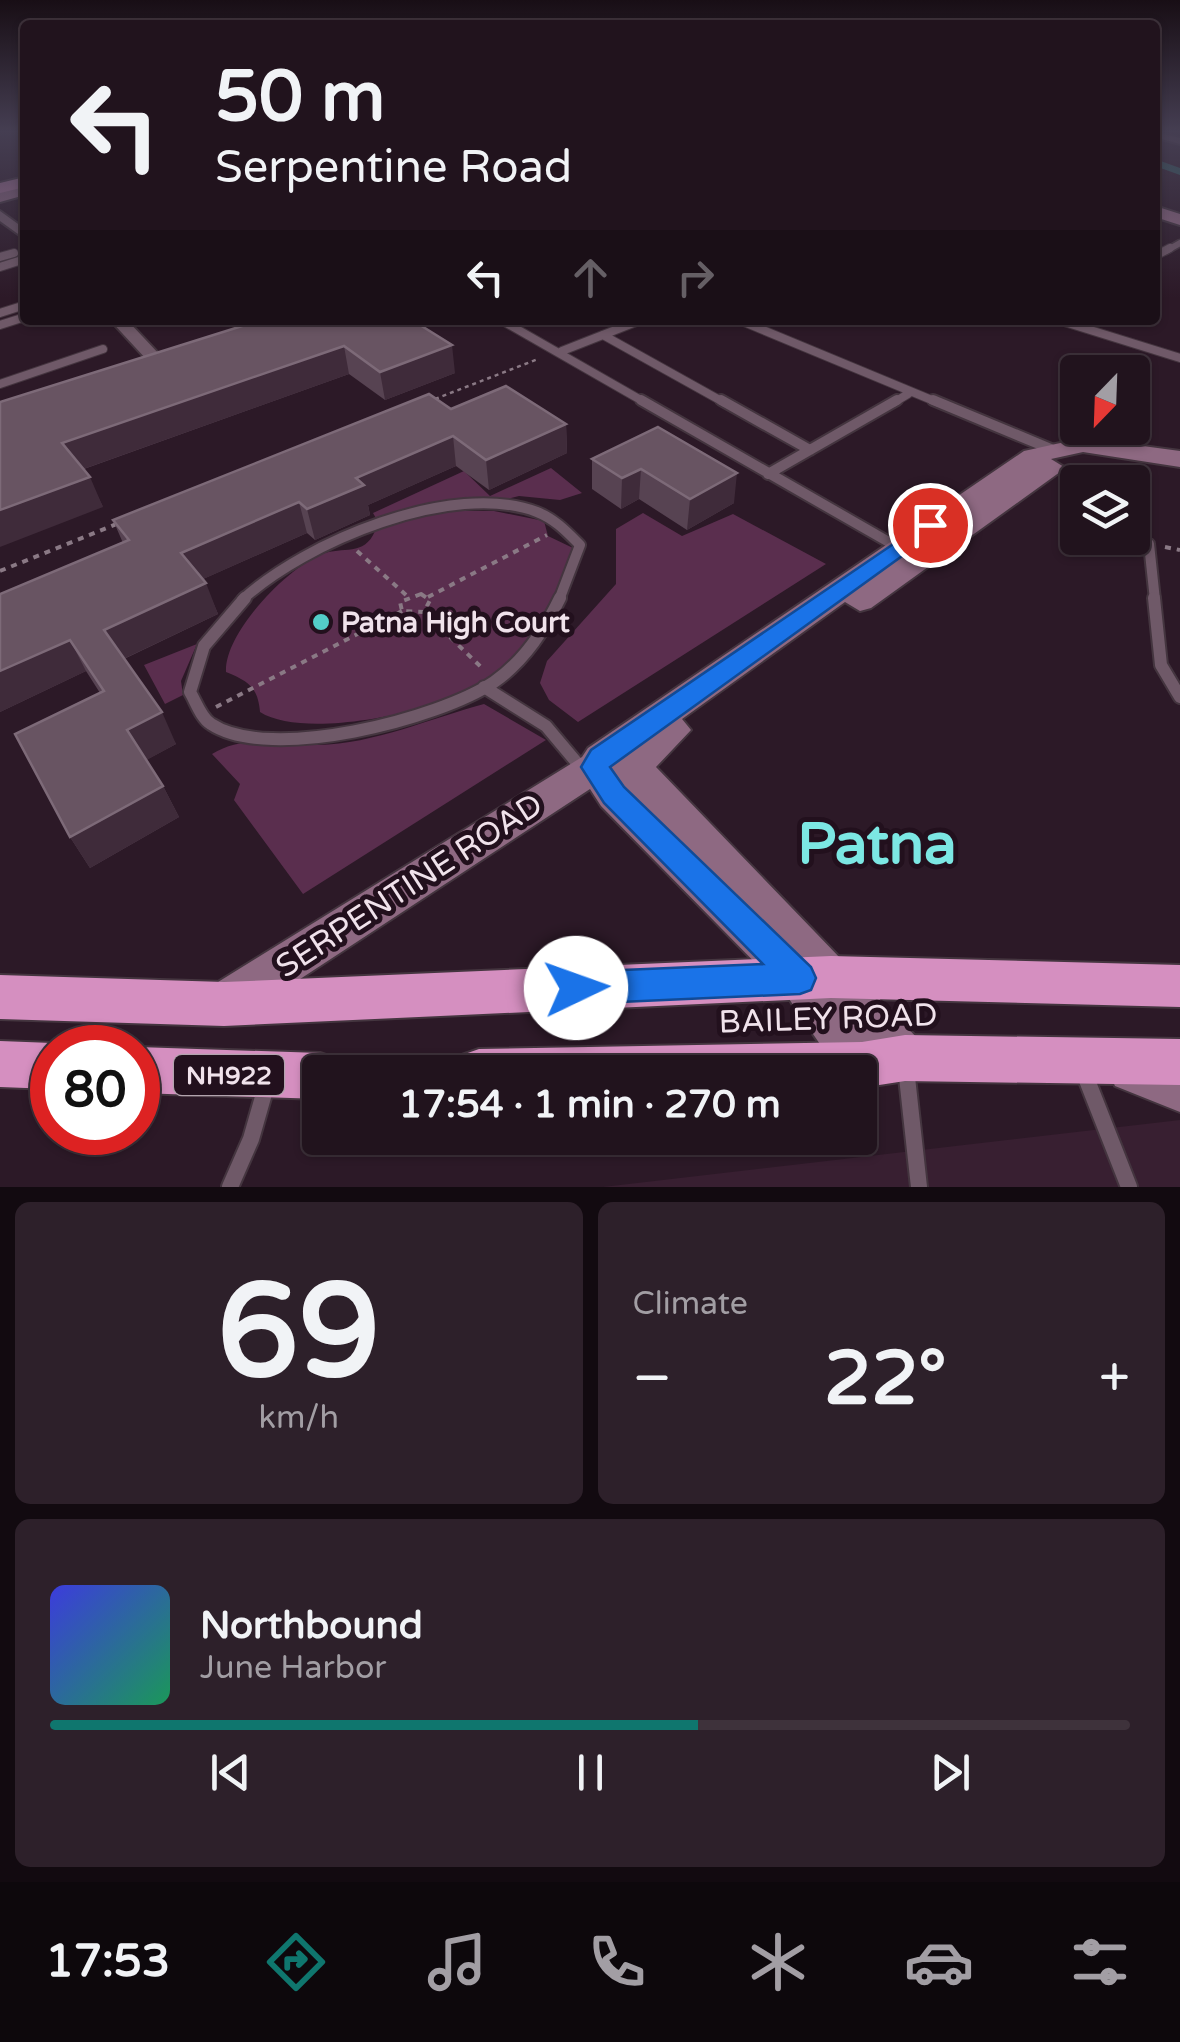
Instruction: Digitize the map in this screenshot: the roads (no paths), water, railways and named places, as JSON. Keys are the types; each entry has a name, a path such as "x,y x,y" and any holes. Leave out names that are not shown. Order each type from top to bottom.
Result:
{"highway":[{"path":"0,997 224,1004 816,978 1180,986"},
{"name":"BAILEY ROAD","path":"877,1062 1088,1058 1180,1062"},
{"path":"0,1064 30,1065"},
{"name":"NH922","path":"160,1071 302,1076"}],"street":[{"path":"0,214 20,231"},
{"path":"123,325 153,357"},
{"path":"1068,450 1180,458"},
{"path":"1068,450 1180,468"},
{"path":"883,1062 816,978 647,786 636,762 910,553 1060,460 1068,450"},
{"name":"SERPENTINE ROAD","path":"224,1004 590,770 601,758 910,553"},
{"path":"590,770 816,978"},
{"path":"1088,1058 1180,1088"}],"lane":[{"path":"0,257 14,253"},
{"path":"511,325 910,553"},
{"path":"562,351 628,325"},
{"path":"750,325 908,394 1068,450"},
{"path":"1074,325 1180,358"},
{"path":"603,335 810,450"},
{"path":"0,384 103,349"},
{"path":"768,474 908,394"},
{"path":"450,506 544,512 564,526 580,545 570,586 541,631 489,684 445,707 326,737 242,736 208,723 190,692 204,644 234,607 291,563 389,519 450,506"},
{"path":"1150,544 1161,665 1180,697"},
{"path":"489,684 546,726 590,770"},
{"path":"1088,1058 1128,1187"},
{"path":"883,1062 919,1187"},
{"path":"230,1187 251,1140 269,1077"}],"place":[{"name":"Patna High Court","path":"321,622"}],"district":[{"name":"Patna","path":"877,843"}]}
